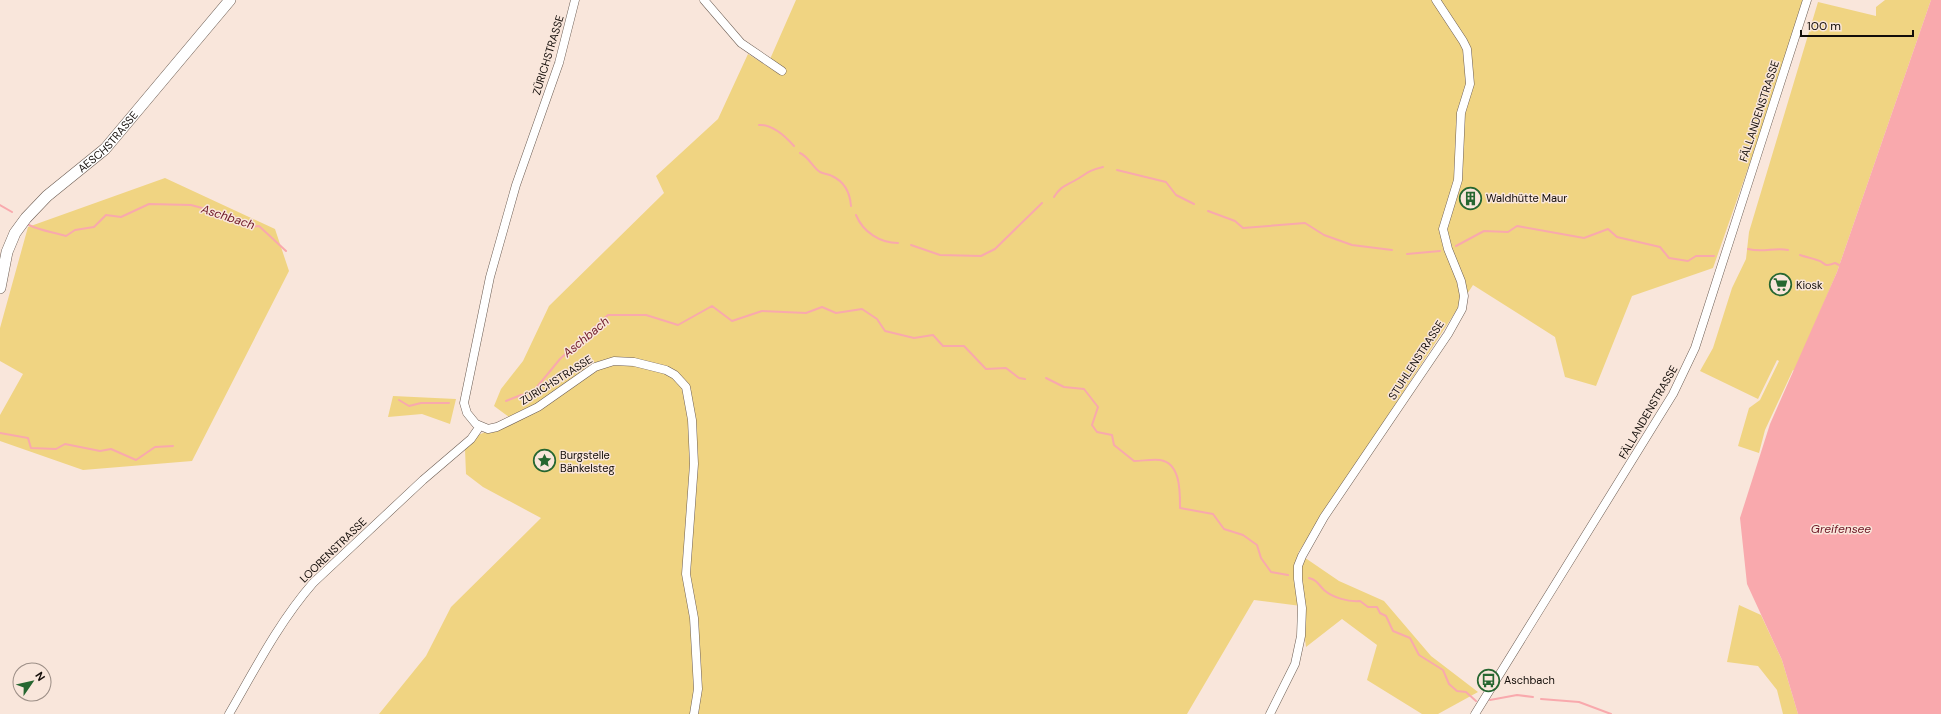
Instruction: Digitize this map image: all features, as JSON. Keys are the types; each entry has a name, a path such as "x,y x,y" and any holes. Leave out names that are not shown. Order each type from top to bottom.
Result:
{"main road":[{"name":"AESCHSTRASSE","path":"0,288 7,252 15,233 26,218 47,196 105,149 230,0"}],"street":[{"name":"ZÜRICHSTRASSE","path":"574,0 559,63 516,185 490,277 464,403 472,420 480,426 488,428 497,427 538,406 595,367 614,361 634,362 666,370 675,375 686,387 692,420 694,464 686,574 694,618 698,689 694,714"},
{"path":"704,0 741,43 782,71"},
{"name":"STUHLENSTRASSE","path":"1270,714 1295,664 1301,636 1302,608 1298,579 1298,566 1302,556 1324,516 1448,334 1462,308 1464,296 1463,289 1448,249 1443,229 1458,180 1461,113 1470,84 1469,58 1463,41 1436,0"},
{"name":"FÄLLANDENSTRASSE","path":"1475,714 1673,394 1685,370 1706,317 1807,0"},
{"name":"LOORENSTRASSE","path":"229,714 278,630 297,601 313,583 424,480 471,439 480,426"}],"shaded area":[{"path":"796,0 1807,0 1713,268 1632,296 1596,386 1565,377 1555,337 1473,285 1298,553 1339,581 1384,601 1431,656 1478,692 1438,714 1422,714 1367,680 1377,645 1342,619 1306,647 1301,606 1254,600 1187,714 379,714 426,656 451,607 541,518 483,487 466,474 465,449 476,436 513,420 494,406 501,389 523,361 549,306 664,193 656,176 718,119 748,54 767,66"},
{"path":"1885,0 1931,0 1837,272 1795,371 1793,370 1765,430 1759,453 1738,446 1749,408 1760,400 1779,361 1777,360 1758,399 1700,371 1713,348 1732,288 1746,259 1749,232 1818,2 1876,16 1876,7"},
{"path":"165,178 275,229 289,271 192,461 83,470 0,441 0,415 23,374 0,361 0,328 28,227"},
{"path":"393,396 456,399 450,424 422,414 388,417"},
{"path":"1739,605 1761,615 1782,660 1798,714 1783,714 1777,690 1758,666 1727,662"}],"water":[{"name":"Greifensee","path":"1931,0 1941,0 1941,714 1798,714 1782,660 1747,584 1740,518 1770,424 1837,272"}],"waterway":[{"path":"759,125 764,125 774,129 783,135 794,146"},
{"path":"800,153 806,157 820,172 837,178 843,184 848,192 851,206"},
{"path":"1054,197 1058,191 1065,186 1090,171 1103,167"},
{"path":"1117,170 1166,182 1176,195 1194,204"},
{"path":"911,245 940,255 981,256 995,249 1042,203"},
{"name":"Aschbach","path":"29,225 66,236 75,230 94,227 106,215 121,217 149,204 191,205 235,217 250,227 259,226 286,251"},
{"name":"Aschbach","path":"0,205 12,212"},
{"path":"1208,211 1235,221 1243,228 1305,223 1324,235 1352,245 1392,250"},
{"path":"856,215 863,227 873,235 885,241 898,243"},
{"path":"1456,246 1484,231 1508,232 1517,226 1584,238 1608,229 1617,237 1660,247 1669,258 1688,261 1696,256 1714,256"},
{"path":"1748,249 1788,250"},
{"path":"1407,254 1440,251"},
{"path":"1800,255 1820,261 1826,265 1835,263 1839,265"},
{"name":"Aschbach","path":"506,401 521,395 532,393 560,359 608,315 646,315 678,325 712,306 732,321 762,311 806,313 822,307 836,313 862,309 877,319 885,331 914,338 933,335 943,346 964,346 986,369 1006,368 1019,378 1025,379"},
{"name":"Aschbach","path":"1046,378 1064,387 1084,389 1098,407 1092,425 1097,432 1112,435 1114,445 1134,461 1160,460 1167,462 1176,473 1178,480 1180,508 1213,514 1224,529 1243,535 1257,545 1261,558 1271,572 1288,575"},
{"name":"Aschbach","path":"399,400 409,406 421,403 449,403"},
{"path":"0,433 28,438 31,448 56,449 65,444 100,451 111,449 136,460 155,447 173,446"},
{"name":"Aschbach","path":"1309,578 1316,581 1324,590 1336,597 1346,600 1360,601 1368,607 1377,607 1380,613 1386,616 1393,631 1410,638 1419,655 1443,670 1449,684 1457,691 1466,692 1476,701"},
{"name":"Aschbach","path":"1490,700 1517,695 1533,697"},
{"name":"Aschbach","path":"1541,699 1579,702 1611,714"}],"place":[{"name":"Waldhütte Maur","path":"1471,198"},
{"name":"Kiosk","path":"1781,285"},
{"name":"Burgstelle Bänkelsteg","path":"545,461"},
{"name":"Aschbach","path":"1489,680"}]}
